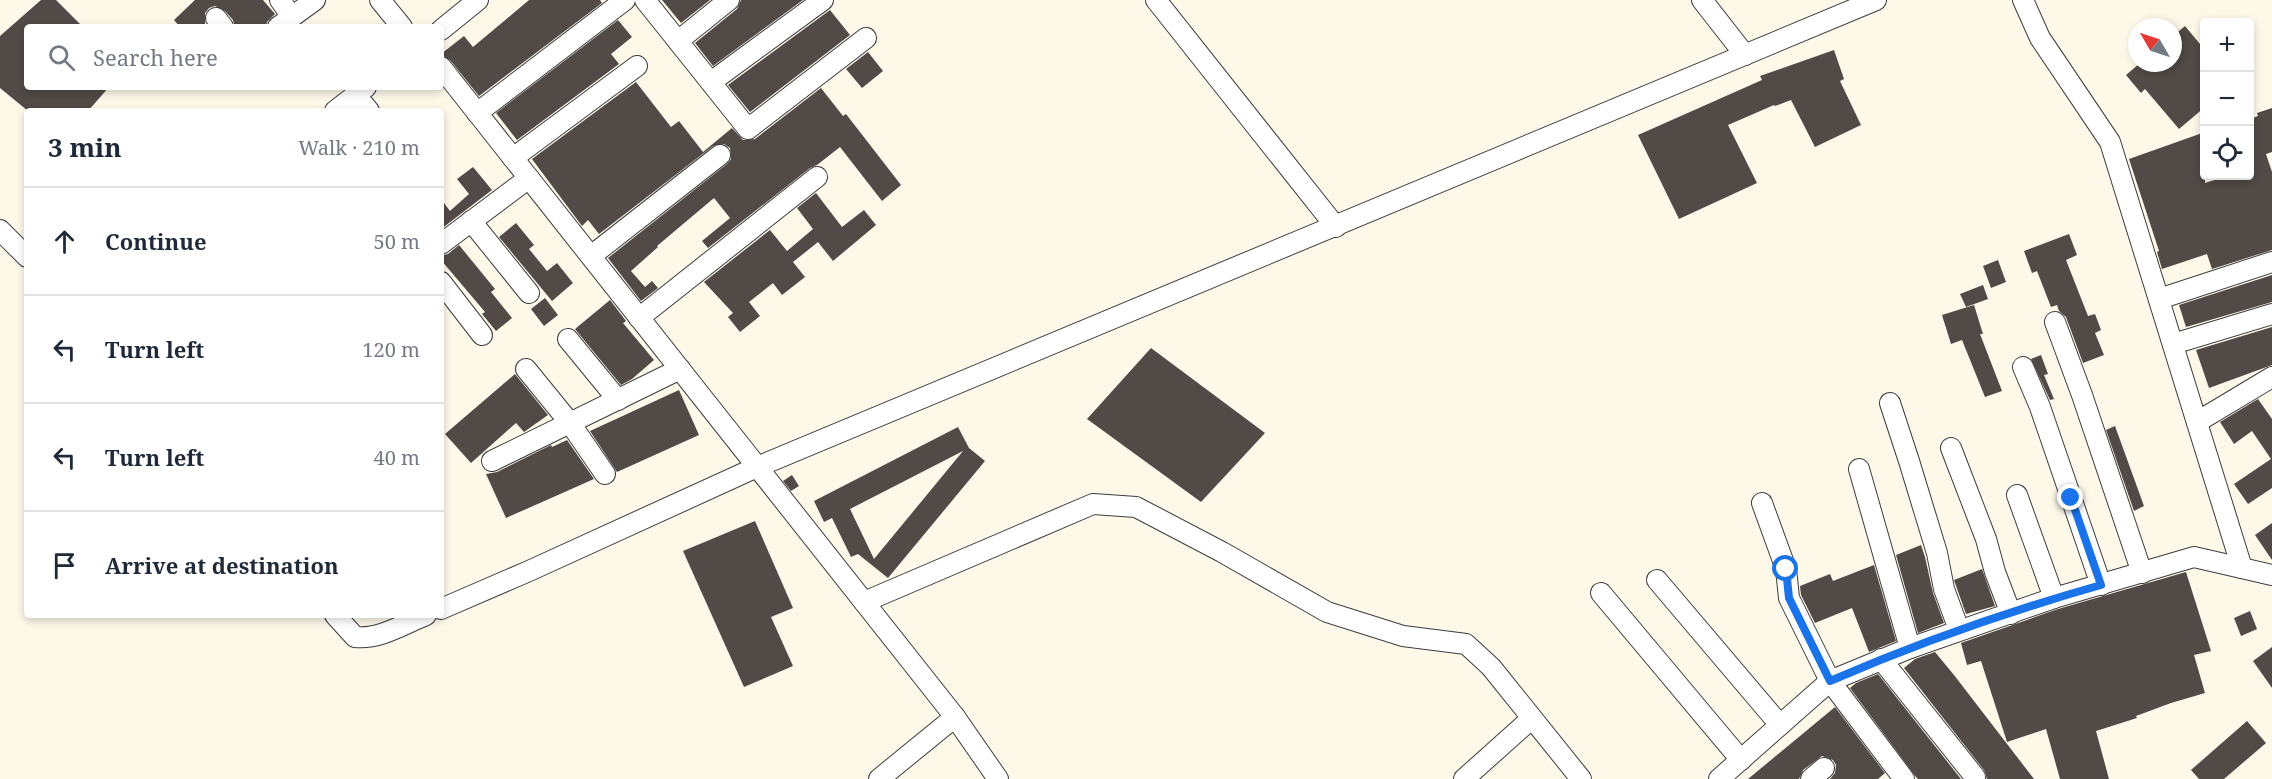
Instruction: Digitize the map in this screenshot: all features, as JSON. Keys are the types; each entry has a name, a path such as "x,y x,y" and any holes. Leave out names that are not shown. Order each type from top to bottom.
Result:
{"street":[{"path":"280,0 285,22 315,0"},
{"path":"380,0 400,24"},
{"path":"444,28 477,0"},
{"path":"477,112 625,0"},
{"path":"645,0 748,129 866,38"},
{"path":"678,42 729,0"},
{"path":"711,82 823,0"},
{"path":"1156,0 1336,226"},
{"path":"1702,0 1744,55"},
{"path":"444,608 757,467 1876,0"},
{"path":"2023,0 2040,38 2110,142 2242,568"},
{"path":"513,158 637,66"},
{"path":"444,71 955,717 998,779"},
{"path":"339,108 361,91 368,108"},
{"path":"591,256 720,155"},
{"path":"639,318 817,177"},
{"path":"444,242 528,178"},
{"path":"471,221 529,293"},
{"path":"0,230 24,254"},
{"path":"2159,299 2272,262"},
{"path":"444,286 482,335"},
{"path":"2173,344 2272,314"},
{"path":"2055,322 2142,573"},
{"path":"568,339 618,400"},
{"path":"2023,367 2040,407 2101,585"},
{"path":"526,369 570,423 604,474"},
{"path":"492,461 680,369"},
{"path":"2197,423 2272,378"},
{"path":"1890,404 1931,532 1944,589 1959,630"},
{"path":"1951,448 1986,539 1995,572 2011,614"},
{"path":"1859,469 1910,648"},
{"path":"2017,495 2054,598"},
{"path":"1762,503 1786,569 1789,598 1830,681 1904,779"},
{"path":"864,602 1093,504 1136,507 1222,552 1327,612 1403,636 1466,644 1491,667 1581,779"},
{"path":"1601,593 1730,773 1830,681 1959,630 2054,598 2194,557 2272,574"},
{"path":"1657,579 1780,725"},
{"path":"338,618 355,637 363,638 376,636 419,618"},
{"path":"1881,659 1976,777"},
{"path":"879,779 955,717"},
{"path":"1464,779 1531,719"}],"building":[{"path":"41,0 56,0 80,24 24,24 24,90 106,90 91,108 24,108 0,88 0,36"},
{"path":"195,0 263,0 275,14 267,24 234,24 225,11 215,6 209,8 205,13 205,24 177,24 174,20"},
{"path":"529,0 600,0 602,3 479,96 450,60 444,56 444,52 464,36 473,47"},
{"path":"662,0 710,0 681,23"},
{"path":"741,0 803,0 713,66 695,43 737,9"},
{"path":"830,10 850,35 750,112 728,85"},
{"path":"618,20 632,37 611,54 619,64 517,140 496,113"},
{"path":"2185,26 2200,44 2200,111 2179,129 2145,89 2141,93 2126,75 2130,72 2182,72 2182,28"},
{"path":"1834,50 1844,79 1840,81 1861,125 1815,147 1791,100 1728,125 1757,183 1679,219 1638,135 1762,80 1760,76"},
{"path":"868,52 883,71 862,88 846,69"},
{"path":"636,82 671,127 679,121 703,152 732,128 743,140 755,139 821,88 843,116 846,114 901,185 882,201 840,147 708,248 702,241 730,218 714,198 631,271 645,287 652,281 658,288 641,301 608,258 727,164 731,159 730,148 724,144 713,146 599,234 588,220 582,226 532,159"},
{"path":"2272,108 2272,152 2266,154 2272,172 2272,250 2212,269 2207,254 2162,269 2157,252 2159,251 2129,159 2200,134 2200,180 2205,180 2205,183 2214,180 2254,180 2254,118 2258,116 2257,113"},
{"path":"473,167 492,190 444,227 444,203 450,211 469,194 457,179"},
{"path":"816,193 842,227 864,210 876,225 833,261 818,242 793,262 805,277 782,295 773,283 749,302 760,316 740,332 728,317 733,313 704,282 770,230 787,251 813,229 797,208"},
{"path":"516,223 534,245 529,249 547,271 557,263 573,283 552,301 499,237"},
{"path":"2069,234 2077,255 2066,260 2088,316 2095,314 2101,330 2095,333 2104,355 2083,363 2066,317 2059,311 2057,305 2051,307 2037,271 2032,273 2024,251"},
{"path":"459,245 495,289 491,292 512,318 496,331 482,314 485,312 444,264 444,255"},
{"path":"1998,260 2006,282 1991,288 1983,266"},
{"path":"2272,275 2272,302 2186,327 2179,305"},
{"path":"1983,285 1988,299 1966,307 1960,294"},
{"path":"545,298 558,315 544,326 531,309"},
{"path":"610,300 626,321 623,323 654,360 632,379 621,385 575,329"},
{"path":"1974,305 1983,334 1980,334 2002,391 1985,397 1962,340 1951,344 1942,315"},
{"path":"2272,327 2272,365 2209,388 2196,350"},
{"path":"1151,348 1265,433 1201,502 1087,419"},
{"path":"2041,355 2048,374 2044,375 2054,399 2050,400 2031,359"},
{"path":"515,374 548,415 524,432 516,423 471,463 445,434"},
{"path":"679,390 699,435 617,472 590,431"},
{"path":"2258,399 2272,419 2272,488 2248,504 2234,484 2271,459 2252,431 2234,444 2220,422"},
{"path":"2115,426 2144,506 2134,511 2106,430"},
{"path":"958,427 969,448 985,461 888,578 858,554 851,557 832,518 824,522 814,501","holes":["963,451 874,559 850,509"]},
{"path":"567,440 594,479 506,518 486,474 497,472 551,445 552,447"},
{"path":"792,475 799,486 791,491 783,481"},
{"path":"755,521 793,608 771,617 793,666 744,687 683,551"},
{"path":"2272,523 2272,560 2255,535"},
{"path":"1921,545 1933,593 1944,623 1918,633 1896,555"},
{"path":"1874,565 1896,641 1869,652 1852,608 1815,623 1801,595 1800,586 1830,574 1833,581"},
{"path":"1982,569 1995,606 1966,614 1954,580"},
{"path":"2186,572 2211,651 2194,655 2205,693 2096,731 2109,779 2060,779 2046,729 2007,742 1981,661 1967,665 1961,643 2058,609"},
{"path":"2250,611 2257,629 2241,636 2234,618"},
{"path":"2272,647 2272,688 2253,661"},
{"path":"1935,652 2034,779 1987,779 1984,770 1904,668 1915,659"},
{"path":"1878,674 1961,779 1918,779 1916,777 1850,688"},
{"path":"1835,707 1885,773 1878,779 1830,779 1835,773 1836,765 1833,760 1822,756 1803,770 1799,779 1748,779"},
{"path":"2247,721 2266,743 2224,779 2199,779 2191,770"}],"route":[{"path":"1786,569 1789,598 1830,681 1959,630 2054,598 2101,585 2071,498"}]}
